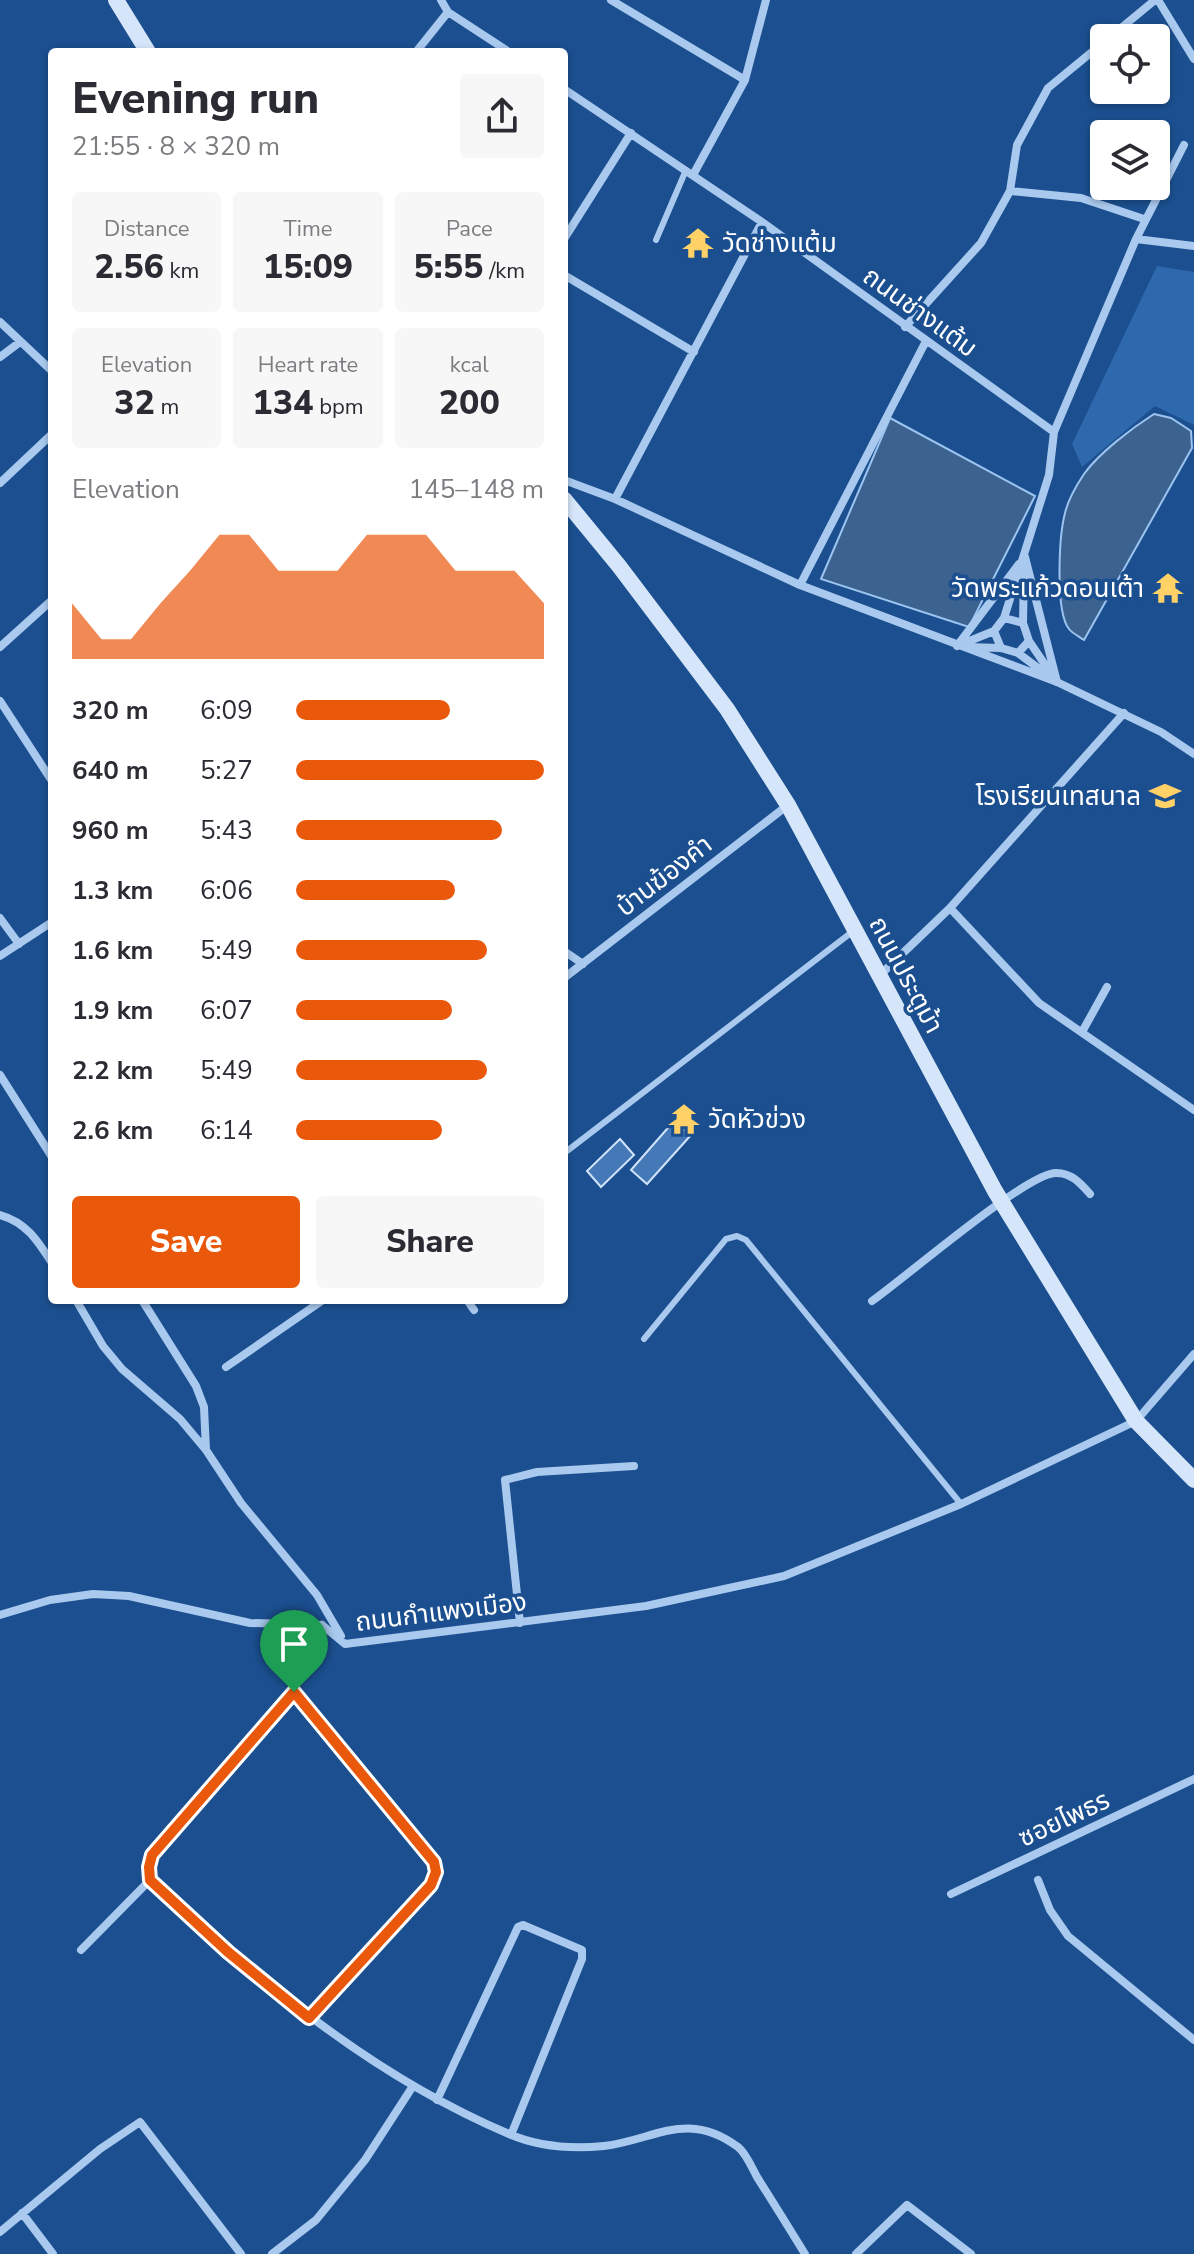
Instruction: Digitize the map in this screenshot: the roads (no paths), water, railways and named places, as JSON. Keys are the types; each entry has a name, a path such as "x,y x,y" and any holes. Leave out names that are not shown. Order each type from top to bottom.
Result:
{"main road":[{"path":"116,0 146,48"},
{"name":"ถนนประตูม้า","path":"568,504 727,709 788,805 1002,1202 1136,1421 1194,1480"}],"street":[{"path":"441,0 448,12 503,48"},
{"path":"611,0 745,80"},
{"path":"690,172 745,80 766,0"},
{"path":"1127,24 1157,0 1194,59"},
{"path":"419,48 448,12"},
{"path":"905,327 981,243 1010,191 1017,145 1048,88 1090,54"},
{"name":"ถนนช่างแต้ม","path":"568,92 762,222 1054,432"},
{"path":"568,233 631,133"},
{"path":"957,646 994,631 1004,618 1049,475 1054,432 1144,219 1184,145"},
{"path":"1010,191 1081,198 1144,219"},
{"path":"615,499 762,222"},
{"path":"1136,239 1194,246"},
{"path":"568,277 694,352"},
{"path":"0,322 48,367"},
{"path":"800,585 926,341"},
{"path":"0,357 20,342"},
{"path":"0,483 48,438"},
{"path":"568,481 615,499 800,585 1057,682 1161,732 1194,754"},
{"path":"1025,556 1023,623 1029,641 1057,682"},
{"path":"957,646 1025,556"},
{"path":"1025,556 1057,682"},
{"path":"0,647 48,604"},
{"path":"1004,618 1023,623"},
{"path":"994,631 1001,648"},
{"path":"1018,653 1029,641"},
{"path":"957,646 1001,648 1018,653 1057,682"},
{"path":"0,701 48,775"},
{"path":"879,977 950,908 1124,713"},
{"name":"บ้านฆ้องคำ","path":"568,975 788,805"},
{"path":"950,908 1039,1003 1194,1110"},
{"path":"0,918 19,944"},
{"path":"0,956 48,925"},
{"path":"568,954 583,964"},
{"path":"1082,1032 1107,987"},
{"path":"0,1075 48,1151"},
{"path":"872,1301 1002,1202 1040,1178 1057,1172 1079,1181 1090,1194"},
{"path":"0,1215 26,1228 48,1258"},
{"path":"78,1304 103,1346 122,1369 180,1419 206,1450 241,1503 317,1595 345,1644"},
{"path":"145,1304 196,1386 204,1407 206,1450"},
{"path":"226,1367 317,1304"},
{"path":"470,1304 474,1310"},
{"path":"1136,1421 1194,1354"},
{"name":"ถนนกำแพงเมือง","path":"294,1692 286,1661 322,1625 345,1644 646,1606 784,1576 961,1504 1136,1421"},
{"path":"520,1623 505,1480 537,1472 634,1466"},
{"path":"0,1615 50,1600 93,1594 129,1596 250,1623 322,1625"},
{"path":"309,2018 431,1885 436,1872 434,1862 294,1692 152,1855 150,1880 228,1952 309,2018 437,2100 511,2135 561,2147 606,2146 686,2126 710,2133 739,2148 805,2254"},
{"name":"ซอยไพธร","path":"951,1894 1194,1779"},
{"path":"81,1950 150,1880"},
{"path":"1038,1880 1050,1910 1068,1936 1194,2040"},
{"path":"437,2100 518,1927 523,1925 582,1950 582,1959 511,2135"},
{"path":"272,2254 316,2220 365,2160 413,2086"},
{"path":"0,2232 100,2149 140,2122 241,2254"},
{"path":"856,2254 907,2205 971,2254"},
{"path":"22,2213 53,2254"}],"lane":[{"path":"656,240 690,172"},
{"path":"568,1150 855,930"},
{"path":"644,1339 726,1239 737,1236 746,1240 961,1504"}],"place":[{"name":"วัดช่างแต้ม","path":"698,243"},
{"name":"วัดพระแก้วดอนเต้า","path":"1168,588"},
{"name":"โรงเรียนเทสนาล","path":"1165,796"},
{"name":"วัดหัวข่วง","path":"684,1119"}]}
